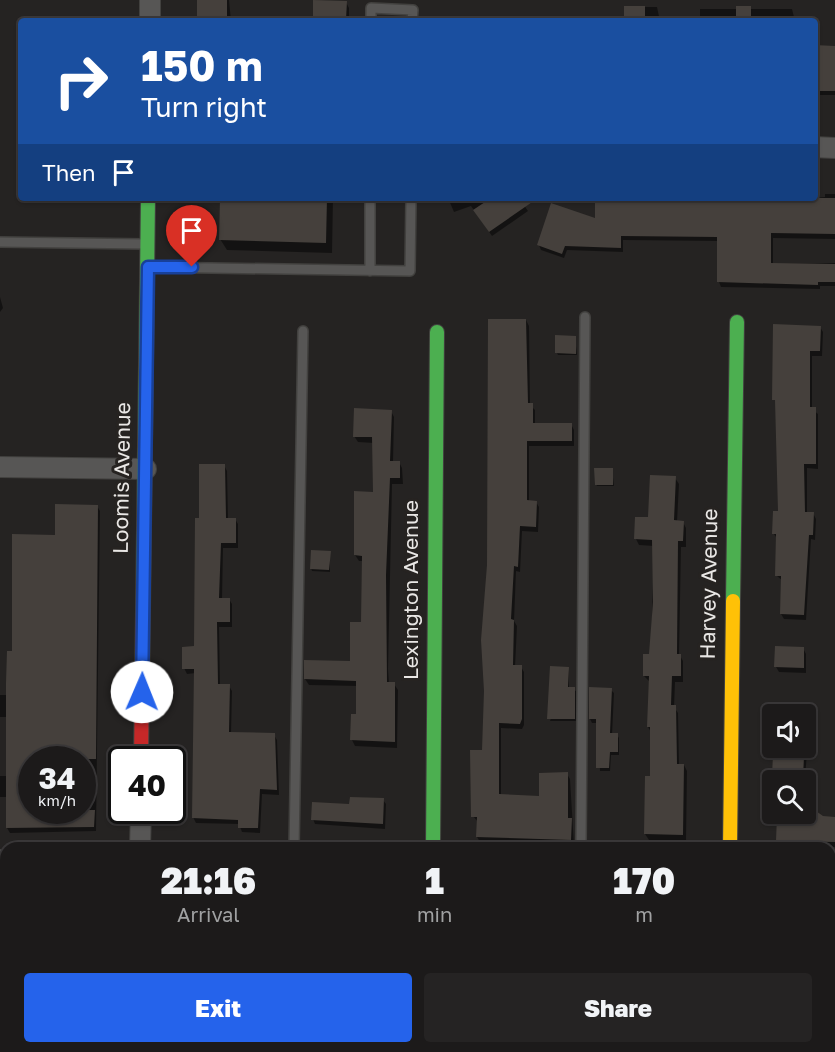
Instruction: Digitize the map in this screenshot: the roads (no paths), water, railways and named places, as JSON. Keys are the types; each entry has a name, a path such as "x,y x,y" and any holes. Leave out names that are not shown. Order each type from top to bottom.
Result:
{"street":[{"path":"150,0 150,18"},
{"path":"818,147 835,148"},
{"name":"Loomis Avenue","path":"141,746 148,201"},
{"name":"Harvey Avenue","path":"730,842 737,322"},
{"name":"Lexington Avenue","path":"433,842 437,332"},
{"path":"0,467 146,469"},
{"path":"140,842 141,824"}],"lane":[{"path":"371,18 371,8 412,10 412,18"},
{"path":"370,201 370,271"},
{"path":"148,267 410,271 411,201"},
{"path":"0,242 148,244"},
{"path":"581,842 585,317"},
{"path":"294,842 303,331"}]}
